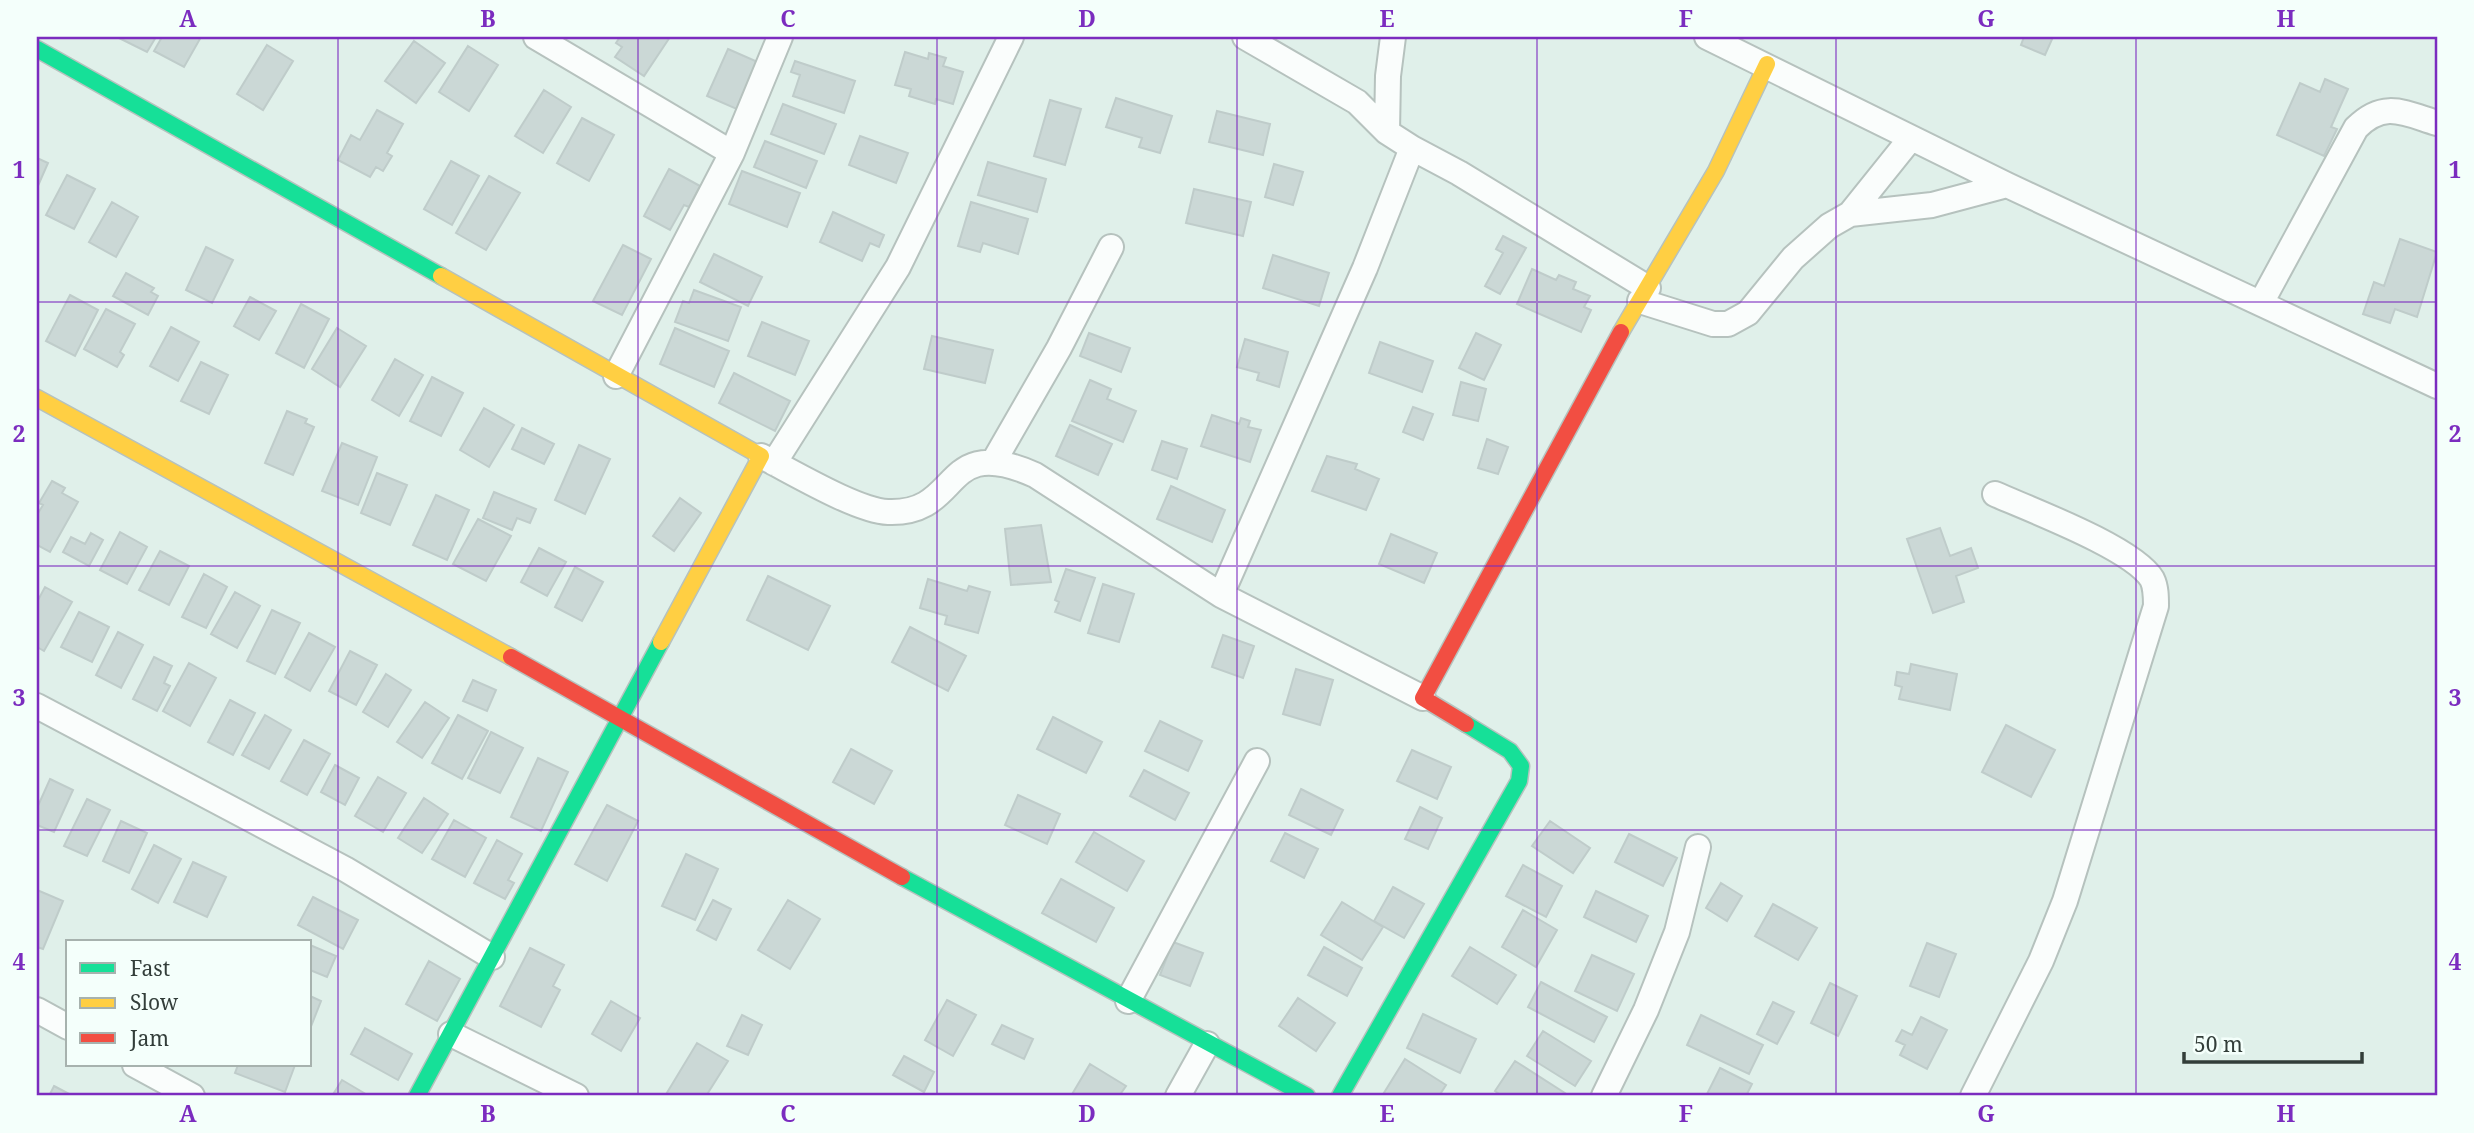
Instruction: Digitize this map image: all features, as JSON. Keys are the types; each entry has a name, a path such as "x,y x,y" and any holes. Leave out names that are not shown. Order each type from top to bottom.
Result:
{"street":[{"path":"536,37 732,153"},
{"path":"616,376 732,153 780,37"},
{"path":"417,1096 621,719 767,460 898,267 1011,37"},
{"path":"1245,37 1357,102 1387,132 1459,173 1644,294 1713,324 1728,324 1748,313 1793,258 1829,226 1850,214 1911,138"},
{"path":"1387,132 1388,76 1393,37"},
{"path":"1707,37 1767,64 2007,185 2437,386"},
{"path":"37,49 767,460 857,503 887,512 913,509 934,500 962,468 977,463 994,461 1035,475 1221,595 1423,698 1510,751 1521,766 1519,781 1340,1096"},
{"path":"1423,698 1606,357 1716,171 1767,64"},
{"path":"2261,303 2356,128 2369,115 2383,110 2437,123"},
{"path":"1221,595 1365,268 1412,148"},
{"path":"1850,214 1932,205 2007,185"},
{"path":"994,461 1059,348 1111,247"},
{"path":"37,398 233,500 1128,1001 1307,1096"},
{"path":"1973,1096 2041,961 2065,901 2156,606 2152,579 2138,564 2093,539 1995,494"},
{"path":"37,706 334,863 492,957"},
{"path":"1128,1001 1257,761"},
{"path":"1605,1096 1647,1010 1676,932 1698,847"},
{"path":"37,1010 66,1026"},
{"path":"451,1034 576,1096"},
{"path":"1178,1096 1207,1044"},
{"path":"137,1066 192,1096"}],"building":[{"path":"117,37 156,37 147,52"},
{"path":"162,37 201,37 184,67 154,51"},
{"path":"620,37 670,37 644,76 615,57 622,47 616,43"},
{"path":"2024,37 2053,37 2045,55 2021,45"},
{"path":"414,41 445,63 416,103 385,81"},
{"path":"267,45 293,61 263,110 237,94"},
{"path":"468,46 498,65 469,111 439,92"},
{"path":"728,49 760,63 739,110 707,96"},
{"path":"905,52 928,59 929,53 946,58 943,66 963,72 953,104 936,99 935,104 909,96 911,89 895,85"},
{"path":"795,61 855,81 844,113 793,96 800,75 791,72"},
{"path":"2325,79 2348,89 2331,127 2337,129 2324,156 2277,135 2300,83 2320,92"},
{"path":"544,90 571,107 543,153 515,136"},
{"path":"1116,98 1172,116 1160,153 1139,147 1142,138 1106,127"},
{"path":"1050,100 1081,109 1065,165 1034,156"},
{"path":"783,104 836,124 824,154 771,134"},
{"path":"377,110 403,124 387,153 392,156 383,171 376,167 370,177 338,160 351,135 360,140"},
{"path":"1217,111 1270,124 1263,155 1209,142"},
{"path":"582,118 614,135 589,181 557,163"},
{"path":"860,136 908,153 896,183 849,165"},
{"path":"765,141 817,161 806,188 754,167"},
{"path":"37,158 48,163 37,188"},
{"path":"451,161 479,176 452,225 424,209"},
{"path":"988,162 1046,179 1037,212 978,195"},
{"path":"1274,164 1303,172 1293,205 1265,197"},
{"path":"669,169 700,186 689,207 684,205 670,230 644,216"},
{"path":"742,171 800,193 787,227 729,204"},
{"path":"67,175 95,189 74,229 46,215"},
{"path":"489,176 520,193 486,250 456,233"},
{"path":"1194,189 1251,202 1243,236 1186,223"},
{"path":"112,202 138,217 116,257 89,242"},
{"path":"971,202 1028,219 1018,254 983,243 980,252 958,246"},
{"path":"833,212 884,235 879,247 870,243 862,261 820,242"},
{"path":"1503,236 1526,248 1500,294 1485,286 1503,253 1496,249"},
{"path":"2400,239 2437,252 2417,317 2395,309 2390,323 2363,314 2374,282 2384,286"},
{"path":"623,245 651,259 622,315 593,301"},
{"path":"206,247 233,260 212,303 186,290"},
{"path":"714,254 762,277 748,306 700,282"},
{"path":"1273,255 1329,273 1319,306 1263,288"},
{"path":"1532,269 1556,280 1559,275 1576,282 1573,289 1590,296 1584,307 1591,310 1581,332 1517,304"},
{"path":"126,273 154,288 151,292 158,296 148,315 113,296"},
{"path":"694,290 741,307 728,341 675,322 683,301 689,303"},
{"path":"70,295 98,310 75,356 46,341"},
{"path":"250,297 276,311 259,340 234,326"},
{"path":"301,304 329,319 304,368 276,353"},
{"path":"106,309 135,324 120,352 124,355 117,367 84,349"},
{"path":"762,322 809,341 795,375 748,356"},
{"path":"171,327 199,342 178,381 150,366"},
{"path":"337,328 366,346 340,387 312,369"},
{"path":"675,328 729,351 714,387 660,364"},
{"path":"1089,333 1130,348 1121,372 1080,356"},
{"path":"1476,333 1501,345 1484,380 1459,368"},
{"path":"932,336 993,350 985,383 924,369"},
{"path":"1245,339 1288,352 1279,387 1257,380 1259,373 1237,367"},
{"path":"1380,342 1433,361 1422,392 1369,373"},
{"path":"395,359 423,375 399,416 372,400"},
{"path":"201,362 228,375 209,414 181,401"},
{"path":"734,373 790,401 775,431 719,403"},
{"path":"432,377 463,393 441,436 410,421"},
{"path":"1090,380 1111,389 1107,399 1136,411 1123,442 1072,421"},
{"path":"1461,382 1486,389 1478,421 1453,415"},
{"path":"1413,407 1433,414 1423,440 1403,432"},
{"path":"484,408 514,425 489,467 460,450"},
{"path":"287,411 307,419 305,423 314,427 293,475 265,463"},
{"path":"1212,415 1239,424 1241,418 1250,421 1248,427 1261,430 1250,462 1201,446"},
{"path":"1070,425 1112,444 1098,475 1056,456"},
{"path":"522,428 554,444 544,464 512,449"},
{"path":"1487,439 1508,447 1498,474 1478,468"},
{"path":"1162,441 1187,449 1177,479 1152,470"},
{"path":"342,443 377,457 358,505 322,491"},
{"path":"579,445 610,459 585,514 555,500"},
{"path":"1327,456 1357,464 1355,469 1379,479 1366,510 1312,491"},
{"path":"377,473 407,485 390,525 361,513"},
{"path":"52,481 65,488 62,493 78,502 50,552 37,545 37,515 43,505 39,503"},
{"path":"1171,486 1225,510 1212,542 1157,519"},
{"path":"494,492 536,509 530,523 517,518 512,530 483,518"},
{"path":"436,495 469,510 447,560 413,545"},
{"path":"680,498 701,513 674,551 653,536"},
{"path":"478,519 511,536 486,581 453,564"},
{"path":"1041,525 1051,582 1011,585 1005,529"},
{"path":"1940,528 1950,556 1971,548 1978,568 1956,576 1964,602 1933,613 1907,539"},
{"path":"120,532 147,547 127,584 100,570"},
{"path":"91,533 103,540 89,566 63,552 71,537 85,544"},
{"path":"1391,534 1437,553 1424,583 1379,564"},
{"path":"539,548 566,562 547,596 521,582"},
{"path":"160,551 189,566 169,605 139,590"},
{"path":"575,567 603,582 582,621 555,607"},
{"path":"1066,569 1095,578 1080,621 1055,612 1059,602 1055,600"},
{"path":"204,574 227,587 206,628 182,617"},
{"path":"768,576 830,606 808,650 747,620"},
{"path":"928,579 967,591 969,586 990,592 978,633 945,624 947,616 920,608"},
{"path":"1103,584 1134,594 1119,642 1088,633"},
{"path":"45,587 72,602 44,651 37,647 37,602"},
{"path":"235,592 260,606 237,648 211,634"},
{"path":"272,610 300,623 275,674 247,661"},
{"path":"79,612 109,627 92,662 61,647"},
{"path":"910,627 966,656 948,691 892,662"},
{"path":"118,632 143,645 121,688 96,675"},
{"path":"309,633 335,647 310,691 285,677"},
{"path":"1223,635 1254,646 1243,678 1212,667"},
{"path":"350,651 377,665 356,705 329,691"},
{"path":"154,657 172,666 164,683 170,686 157,711 133,699"},
{"path":"189,663 216,678 190,726 163,711"},
{"path":"1911,664 1957,674 1950,710 1899,699 1902,687 1895,685 1897,672 1909,674"},
{"path":"1296,669 1333,680 1320,725 1283,714"},
{"path":"386,674 411,690 388,727 363,712"},
{"path":"473,680 496,690 487,711 463,701"},
{"path":"230,700 255,713 233,755 208,742"},
{"path":"425,702 449,718 422,758 397,742"},
{"path":"265,715 291,730 269,769 242,755"},
{"path":"458,715 488,731 462,779 432,763"},
{"path":"1053,717 1102,742 1086,773 1037,749"},
{"path":"1160,721 1202,741 1188,771 1145,751"},
{"path":"2006,725 2055,750 2031,797 1982,772"},
{"path":"491,732 523,748 500,793 468,778"},
{"path":"304,740 330,754 307,795 281,781"},
{"path":"851,749 892,771 874,804 833,782"},
{"path":"1412,750 1451,767 1437,799 1397,781"},
{"path":"538,758 568,772 541,831 511,817"},
{"path":"335,765 359,778 345,805 321,792"},
{"path":"1144,770 1189,793 1175,820 1130,796"},
{"path":"378,777 406,793 383,832 355,816"},
{"path":"50,779 73,790 54,832 37,825 37,808"},
{"path":"1301,789 1343,810 1331,835 1289,815"},
{"path":"1018,795 1060,814 1047,844 1005,825"},
{"path":"424,798 448,814 422,853 398,838"},
{"path":"87,799 110,810 87,856 64,846"},
{"path":"607,805 638,821 607,881 575,864"},
{"path":"1420,807 1442,818 1428,849 1405,839"},
{"path":"454,820 486,838 465,877 432,859"},
{"path":"121,821 147,833 129,873 103,861"},
{"path":"1550,821 1590,848 1573,873 1532,846"},
{"path":"1094,832 1144,861 1127,891 1076,862"},
{"path":"1285,833 1318,849 1304,878 1271,861"},
{"path":"1629,834 1677,858 1663,886 1615,862"},
{"path":"497,840 522,854 508,880 514,883 505,899 474,883"},
{"path":"154,845 181,859 158,903 132,889"},
{"path":"686,854 718,869 695,920 662,906"},
{"path":"193,862 226,877 207,917 174,902"},
{"path":"1523,865 1562,886 1546,917 1506,896"},
{"path":"1061,879 1114,908 1096,942 1042,913"},
{"path":"1721,883 1742,896 1727,921 1706,908"},
{"path":"1393,887 1424,904 1404,938 1374,921"},
{"path":"37,890 63,901 43,949 37,947"},
{"path":"1596,891 1648,916 1636,942 1584,917"},
{"path":"313,897 358,920 343,949 298,925"},
{"path":"713,900 731,909 716,940 697,930"},
{"path":"788,900 820,919 790,969 758,950"},
{"path":"1342,902 1383,927 1362,960 1321,935"},
{"path":"1773,904 1817,928 1798,960 1755,936"},
{"path":"1523,910 1557,930 1536,967 1502,947"},
{"path":"1173,942 1203,953 1190,986 1160,975"},
{"path":"1927,943 1956,954 1939,997 1910,986"},
{"path":"312,946 336,956 327,977 312,971"},
{"path":"1324,947 1362,968 1347,996 1308,975"},
{"path":"1470,947 1516,975 1497,1004 1452,976"},
{"path":"530,948 564,965 553,986 560,990 541,1027 500,1006"},
{"path":"1592,955 1634,974 1617,1011 1575,991"},
{"path":"429,961 460,979 437,1021 406,1004"},
{"path":"1541,982 1607,1017 1594,1042 1528,1007"},
{"path":"1830,983 1857,996 1838,1036 1811,1023"},
{"path":"312,997 321,1001 312,1024"},
{"path":"1298,998 1335,1023 1316,1051 1279,1026"},
{"path":"947,1000 976,1015 953,1056 925,1040"},
{"path":"611,1001 640,1018 621,1051 592,1034"},
{"path":"1773,1002 1794,1012 1777,1044 1757,1034"},
{"path":"1423,1014 1476,1039 1460,1073 1407,1048"},
{"path":"742,1015 762,1025 748,1055 727,1046"},
{"path":"1701,1015 1763,1045 1749,1074 1687,1045"},
{"path":"1921,1017 1947,1030 1927,1069 1900,1055 1905,1045 1896,1041 1902,1030 1912,1035"},
{"path":"1002,1025 1033,1039 1024,1059 992,1044"},
{"path":"365,1028 412,1054 398,1080 351,1054"},
{"path":"1543,1031 1591,1061 1575,1086 1527,1056"},
{"path":"697,1043 728,1061 706,1096 665,1096"},
{"path":"904,1056 934,1072 924,1092 893,1075"},
{"path":"1405,1059 1446,1085 1439,1096 1382,1096"},
{"path":"1515,1061 1568,1096 1502,1096 1495,1091"},
{"path":"1090,1064 1126,1086 1119,1096 1071,1096"},
{"path":"238,1066 295,1066 285,1092 235,1073"},
{"path":"1720,1068 1752,1084 1746,1096 1706,1096"},
{"path":"342,1080 369,1096 332,1096"},
{"path":"54,1086 73,1096 49,1096"}],"traffic: fast":[{"path":"37,49 441,276"},
{"path":"417,1096 661,642"},
{"path":"1340,1096 1519,781 1521,766 1510,751 1466,724"},
{"path":"902,877 1307,1096"}],"traffic: slow":[{"path":"1621,332 1716,171 1767,64"},
{"path":"441,276 761,456 661,642"},
{"path":"37,398 511,657"}],"traffic: jam":[{"path":"1466,724 1423,698 1621,332"},
{"path":"511,657 902,877"}]}
